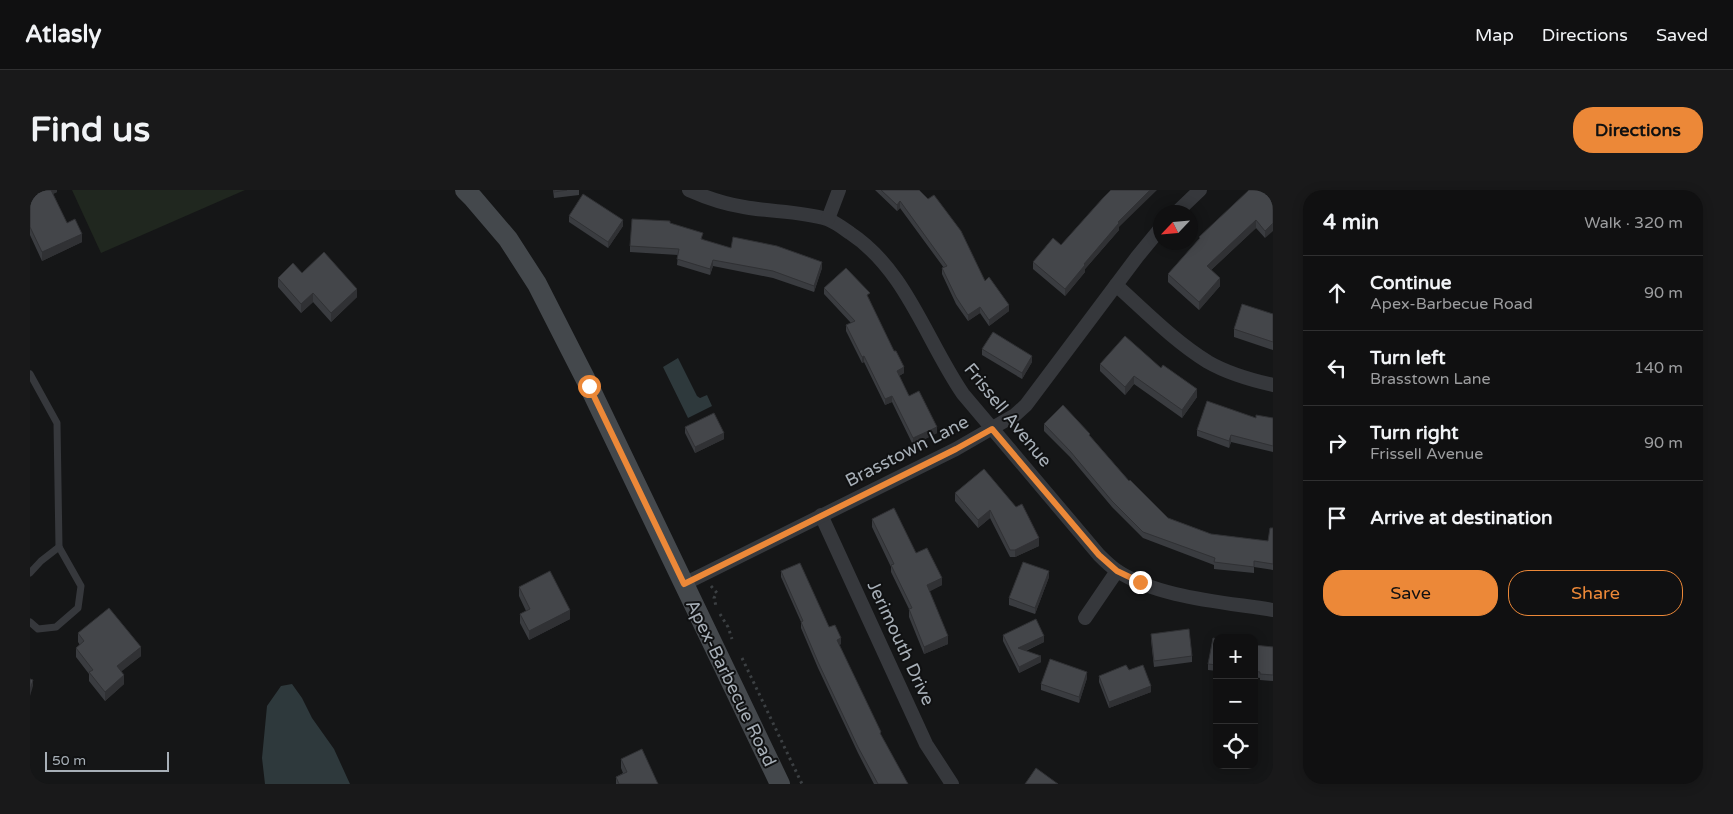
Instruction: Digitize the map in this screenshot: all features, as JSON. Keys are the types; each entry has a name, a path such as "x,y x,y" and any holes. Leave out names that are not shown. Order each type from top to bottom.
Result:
{"street":[{"name":"Apex-Barbecue Road","path":"465,190 508,239 537,284 593,394 780,784"},
{"name":"Frissell Avenue","path":"689,190 708,198 743,207 786,212 828,220 857,237 873,251 896,278 948,372 963,394 1099,555 1117,571 1140,582 1187,597 1273,610"},
{"path":"828,220 839,190"},
{"path":"1184,205 1200,190"},
{"name":"Brasstown Lane","path":"684,584 956,449 1015,415 1026,404 1153,238"},
{"path":"1116,285 1185,346 1209,362 1229,372 1273,385"},
{"name":"Jerimouth Drive","path":"821,515 926,744 952,784"},
{"path":"1085,618 1117,571"}],"lane":[{"path":"30,374 57,423 59,547 81,586 78,608 56,627 38,629 30,622"},
{"path":"30,573 41,560 59,547"}],"path":[{"path":"713,589 717,593 714,598 715,605 728,628 736,648"},
{"path":"741,656 802,784"}],"shaded area":[{"path":"72,190 245,190 101,253"},
{"path":"678,358 697,396 700,398 707,395 712,406 688,418 663,367"},
{"path":"292,684 302,698 312,718 334,749 350,784 265,784 262,758 267,706 281,686"}],"building":[{"path":"30,190 51,190 67,223 75,219 82,234 42,252 30,227"},
{"path":"881,190 919,190 928,199 934,195 961,231 985,281 989,277 1009,305 989,320 980,307 968,315 956,297 942,268 947,266 900,201 897,205"},
{"path":"1111,190 1150,190 1118,222 1065,289 1033,262 1053,238 1061,245"},
{"path":"1249,190 1273,190 1273,223 1265,231 1256,220 1207,266 1220,278 1199,302 1168,274 1189,250 1198,250 1199,237"},
{"path":"583,194 623,220 608,242 569,216"},
{"path":"632,219 670,221 670,223 703,233 701,239 731,248 733,237 777,246 822,262 814,286 773,271 713,260 710,269 677,259 679,249 630,246"},
{"path":"324,252 357,289 331,313 313,293 301,304 278,278 293,263 302,273"},
{"path":"846,268 870,293 867,295 894,351 896,351 904,367 897,371 909,396 919,391 937,427 913,438 892,396 885,399 846,325 855,321 824,288"},
{"path":"1242,304 1273,314 1273,342 1234,329"},
{"path":"993,332 1032,356 1022,373 982,349"},
{"path":"1125,336 1161,368 1163,365 1197,389 1182,410 1134,376 1125,387 1100,364"},
{"path":"1207,401 1256,418 1256,415 1273,418 1273,446 1231,435 1229,441 1197,430"},
{"path":"1063,405 1129,481 1168,518 1211,534 1268,541 1270,528 1273,528 1273,564 1254,561 1254,567 1214,562 1215,558 1143,532 1112,501 1070,451 1044,424"},
{"path":"714,413 724,433 695,447 685,427"},
{"path":"984,469 1016,507 1022,504 1039,538 1015,550 1010,550 990,510 978,520 955,493"},
{"path":"894,508 916,553 927,548 942,578 927,585 948,636 924,647 909,609 912,608 891,565 894,564 872,519"},
{"path":"1023,562 1049,571 1035,608 1009,598"},
{"path":"800,563 829,627 835,625 841,638 837,640 880,733 908,784 878,784 858,747 818,662 801,622 803,621 781,571"},
{"path":"550,571 570,610 529,631 520,614 530,609 519,587"},
{"path":"109,608 141,647 117,666 124,675 105,692 89,672 93,670 76,648 84,641 78,633"},
{"path":"1036,619 1044,636 1018,648 1041,656 1019,667 1003,635"},
{"path":"1189,629 1192,656 1154,661 1151,634"},
{"path":"1213,638 1213,665 1208,664"},
{"path":"1258,645 1273,647 1273,675 1260,674 1258,672"},
{"path":"1050,659 1087,672 1079,697 1041,684"},
{"path":"1126,665 1129,670 1143,665 1151,686 1109,702 1099,676"},
{"path":"30,679 33,680 30,690"},
{"path":"642,749 658,784 619,784 616,777 627,772 621,759"},
{"path":"1036,768 1058,784 1025,784"}],"route":[{"path":"589,386 684,584 956,449 992,429 1099,555 1117,571 1140,582"}]}
